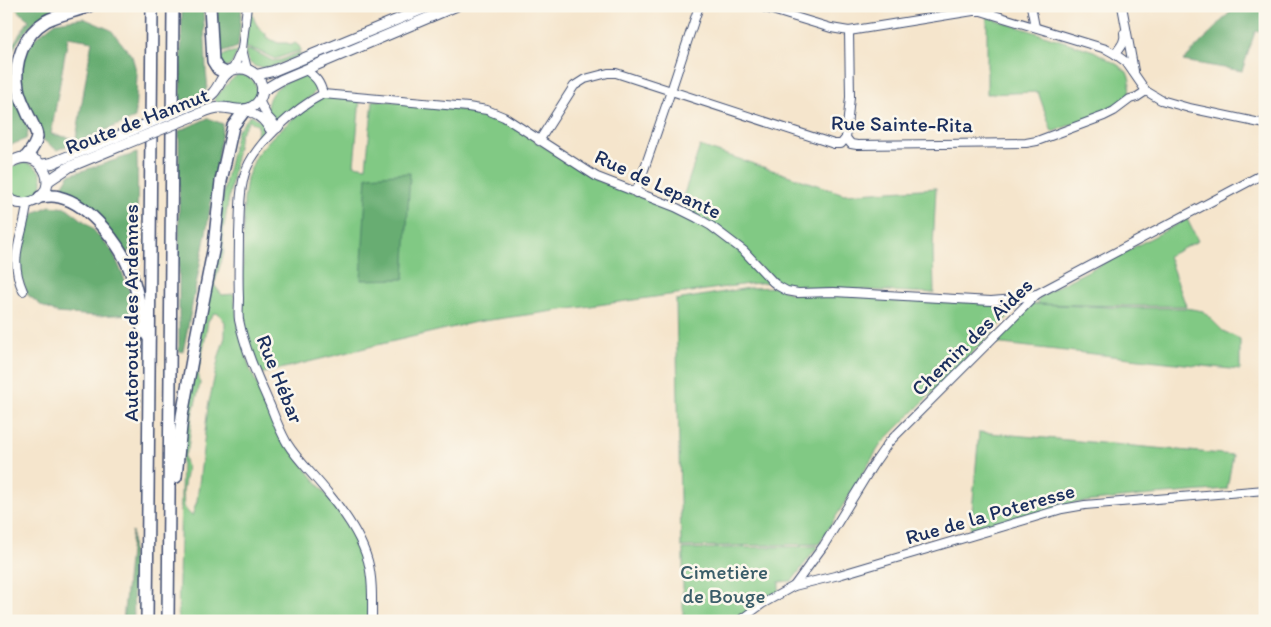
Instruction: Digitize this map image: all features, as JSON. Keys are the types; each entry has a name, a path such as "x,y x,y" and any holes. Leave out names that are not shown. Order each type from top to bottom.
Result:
{"highway":[{"path":"26,157 33,149 37,137 18,89 16,75 18,58 24,44 35,30 45,22 89,6"},
{"name":"Autoroute des Ardennes","path":"147,621 152,6"},
{"name":"Autoroute des Ardennes","path":"168,621 173,6"},
{"path":"210,6 214,61 218,69 229,71"},
{"path":"169,494 176,479 182,416 212,256 221,181 228,149 238,124 248,112"},
{"path":"40,198 51,196 70,200 84,210 105,230 120,251 132,274 139,303 140,323 149,338"}],"main road":[{"path":"229,71 240,68 251,72 273,71 430,6"},
{"path":"262,91 274,84 456,6"},
{"name":"Route de Hannut","path":"41,165 118,141 199,108 229,71"},
{"path":"248,112 261,98 262,91 261,82 251,72"},
{"path":"248,112 262,104 274,84"},
{"name":"Route de Hannut","path":"199,108 248,112"},
{"name":"Route de Hannut","path":"48,181 69,167 118,141"},
{"name":"Route de Hannut","path":"26,157 34,160 45,170 48,181 47,187 40,198"},
{"path":"6,166 12,161 26,157"},
{"path":"8,200 27,204 40,198"}],"street":[{"path":"229,71 242,49 247,6"},
{"path":"636,193 672,91 699,6"},
{"path":"759,6 831,28 849,31 972,8 1035,26 1115,54 1126,62 1146,91 1161,100 1179,106 1265,124"},
{"path":"1031,6 1035,26"},
{"path":"1115,54 1124,42 1125,36 1121,18 1122,9"},
{"path":"1122,9 1134,73"},
{"path":"846,138 850,97 849,31"},
{"path":"242,49 251,72"},
{"path":"275,131 309,101 323,94 316,78 306,70"},
{"name":"Rue Sainte-Rita","path":"539,141 574,86 585,80 608,73 616,73 834,144 841,144 846,138 851,144 857,145 1026,143 1037,141 1104,116 1146,91"},
{"name":"Rue de Lepante","path":"323,94 468,107 487,110 504,117 597,178 675,208 711,226 744,251 778,286 787,291 991,301 1015,299 1037,294"},
{"path":"262,104 275,131"},
{"path":"248,112 259,116 275,131"},
{"name":"Rue Hébar","path":"275,131 260,146 251,161 244,179 240,205 239,319 246,348 287,443 344,512 364,549 368,560 372,588 372,621"},
{"name":"Chemin des Aides","path":"794,586 824,545 873,465 890,442 1037,294 1265,173"},
{"path":"23,290 16,269 16,255 26,217 27,204"},
{"name":"Rue de la Poteresse","path":"738,621 762,604 794,586 839,575 1062,509 1084,505 1265,490"}],"green space":[{"path":"16,6 64,6 47,12 39,18 17,42 13,50 10,69 13,91 27,124 28,132 26,139 6,147 8,60 15,42 29,20 17,10"},
{"path":"182,6 203,6 207,88 201,94 180,101"},
{"path":"217,6 242,6 238,47 218,54"},
{"path":"1236,6 1265,6 1265,30 1255,32 1242,71 1183,61"},
{"path":"250,11 257,24 266,34 266,37 278,43 292,45 295,43 301,50 275,59 256,50 245,48"},
{"path":"987,17 1094,51 1127,72 1130,80 1129,97 1102,113 1052,132 1038,92 987,94"},
{"path":"83,18 111,30 132,56 137,74 135,118 57,150 43,140 33,113 23,97 19,76 24,55 35,38 56,22","holes":["68,37 92,41 76,139 51,134"]},
{"path":"245,50 254,51 273,61 281,60 300,52 299,56 284,62 267,67 259,67 253,65 248,59"},
{"path":"238,51 231,65 228,67 221,65 219,58 228,53"},
{"path":"238,75 250,78 254,82 256,91 252,101 243,105 232,106 217,104 214,98"},
{"path":"306,76 317,86 318,88 315,92 282,120 272,118 267,108 274,91 288,81"},
{"path":"323,96 360,98 354,165 366,167 373,100 414,103 494,115 597,180 671,209 704,226 727,241 750,260 770,282 476,322 260,374 250,350 244,326 242,302 244,200 247,178 257,154 273,136 310,104"},
{"path":"251,115 263,122 263,135 244,164 237,192 236,182 244,158 257,137 258,125 249,121 240,134 223,232 224,252 214,285 222,295 234,294 239,332 250,369 282,438 335,506 357,540 368,581 369,621 178,621 182,455 186,420 226,179 237,131","holes":["214,313 219,314 225,322 225,337 208,407 197,501 192,516 184,508 183,491 187,468 184,456 188,449 192,416 200,384 198,372 208,321"]},
{"path":"208,118 223,124 207,228 183,352 179,351 179,131"},
{"path":"700,146 844,194 936,188 933,248 934,293 810,289 781,284 680,206"},
{"path":"137,153 138,191 136,222 131,247 127,254 93,213 59,191 69,175"},
{"path":"24,163 36,169 42,181 36,193 24,199 12,193 6,181 12,169"},
{"path":"410,173 404,279 361,280 367,176"},
{"path":"50,206 67,208 89,225 113,252 130,292 132,314 96,316 57,313 42,306 28,295 18,270 23,234 31,216"},
{"path":"1187,219 1198,241 1168,256 1186,306 1038,304 1040,297 1062,284"},
{"path":"777,287 792,294 1018,301 1016,309 881,444 819,544 681,547 676,300 749,288"},
{"path":"1031,304 1186,308 1203,311 1223,331 1240,339 1240,370 993,343"},
{"path":"979,432 1233,455 1227,489 1075,503 970,534"},
{"path":"132,531 134,621 123,621"},
{"name":"Cimetière de Bouge","path":"818,546 792,581 779,582 779,591 735,621 683,621 683,549"}]}
